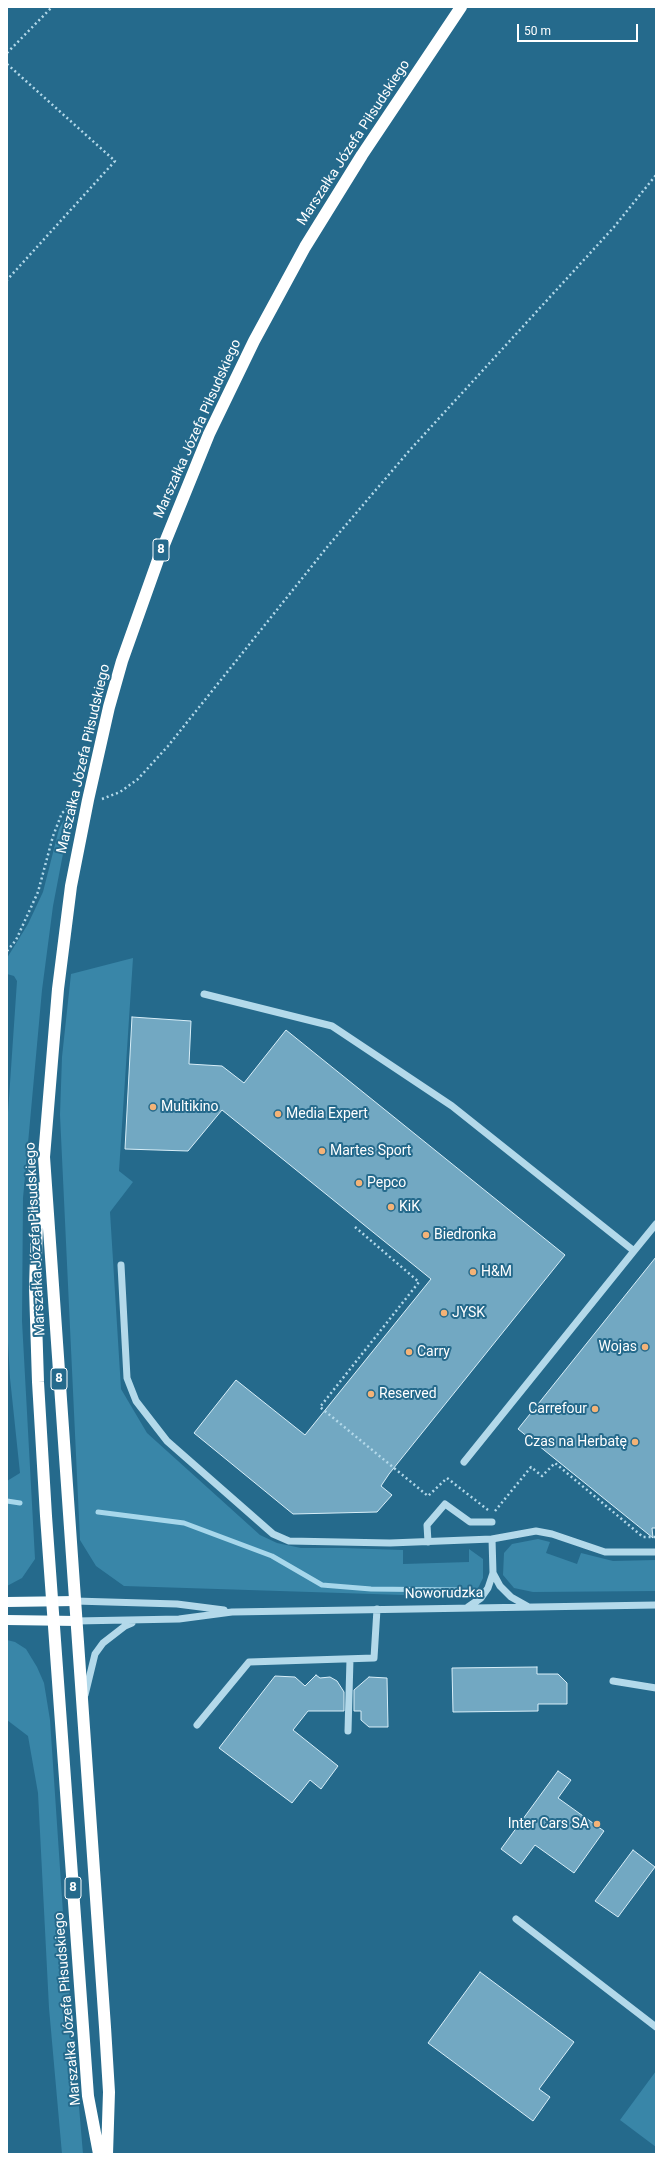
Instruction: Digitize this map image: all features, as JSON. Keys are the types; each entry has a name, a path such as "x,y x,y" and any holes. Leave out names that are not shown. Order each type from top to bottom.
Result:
{"highway":[{"name":"Marszałka Józefa Piłsudskiego","path":"52,1601 38,1382 35,1288 37,1224 62,952 71,886 88,800 109,707 122,661 159,557 212,428 254,341 305,247 362,155 461,7"},
{"name":"Marszałka Józefa Piłsudskiego","path":"44,1157 75,1601"},
{"name":"8","path":"52,1601 53,1621"},
{"name":"8","path":"75,1601 109,2092 106,2154"},
{"name":"Marszałka Józefa Piłsudskiego","path":"53,1621 88,2096 99,2154"}],"main road":[{"path":"7,1602 75,1601"},
{"path":"7,1620 76,1621"}],"street":[{"path":"204,994 332,1026 452,1106 634,1251"},
{"path":"464,1462 656,1224"},
{"path":"121,1265 130,1388 136,1401 167,1441 273,1534 289,1541 428,1542 492,1539 536,1531 552,1534 605,1552 656,1552"},
{"path":"428,1542 427,1525 445,1504 470,1522 492,1522"},
{"path":"468,1607 481,1598 488,1588 493,1574 492,1539"},
{"path":"493,1574 500,1586 511,1597 527,1606"},
{"name":"Noworudzka","path":"75,1601 177,1604 232,1612"},
{"name":"Noworudzka","path":"76,1621 179,1619 232,1612 656,1605"},
{"path":"197,1725 249,1662 374,1658 377,1609"},
{"path":"83,1709 95,1654 103,1643 125,1626 137,1621"},
{"path":"348,1731 350,1659"},
{"path":"613,1681 656,1688"},
{"path":"516,1919 656,2027"}],"path":[{"path":"7,52 52,7"},
{"path":"7,64 115,161 7,280"},
{"path":"7,951 16,940 38,892 53,836 62,813 74,804 88,800 104,799 120,792 143,774 168,746 328,546 410,451 614,227 656,175"},
{"path":"355,1227 419,1282 320,1407 428,1496 447,1478 492,1513 531,1467 542,1476 555,1463 643,1537 656,1536"}],"shaded area":[{"path":"71,812 53,906 42,990 23,1198 22,1321 35,1559 22,1578 7,1586 7,1481 20,1473 10,1378 7,1324 7,1127 17,981 14,976 7,974 7,958 28,924 43,892 59,829 66,816"},
{"path":"133,958 119,1171 133,1182 110,1212 121,1389 147,1433 260,1535 277,1543 301,1548 403,1550 403,1564 469,1562 469,1549 483,1559 483,1578 478,1588 466,1597 124,1586 96,1566 80,1540 60,1115 62,1057 71,974"},
{"path":"538,1539 550,1542 546,1553 577,1564 581,1553 613,1561 656,1560 656,1591 533,1592 514,1588 503,1575 504,1553 512,1544"},
{"path":"7,1640 15,1642 26,1649 37,1667 44,1683 50,1720 64,1928 83,2154 62,2154 49,2008 38,1793 28,1736 7,1720"},
{"path":"656,2071 656,2147 620,2120"}],"building":[{"path":"132,1017 191,1021 189,1064 222,1066 244,1083 286,1030 565,1255 389,1474 381,1486 392,1495 377,1512 293,1514 194,1433 236,1380 305,1435 431,1279 222,1110 188,1151 125,1149"},
{"path":"656,1257 656,1528 652,1528 653,1538 518,1429"},
{"path":"537,1667 537,1674 558,1674 567,1683 567,1704 538,1704 538,1711 453,1712 452,1668"},
{"path":"316,1675 320,1678 330,1677 337,1681 344,1692 344,1711 308,1711 293,1730 338,1766 321,1789 310,1780 292,1803 219,1748 275,1676 295,1677 305,1686"},
{"path":"369,1677 387,1678 388,1727 369,1727 361,1720 361,1711 354,1711 354,1690"},
{"path":"558,1771 571,1780 558,1798 604,1831 574,1873 535,1845 521,1864 501,1849"},
{"path":"633,1850 655,1867 618,1917 595,1901"},
{"path":"480,1972 574,2042 539,2089 550,2097 533,2121 428,2043"}],"waterway":[{"path":"7,1501 20,1503"},
{"path":"98,1512 184,1523 272,1556 322,1585 371,1589 456,1590"}],"place":[{"name":"Multikino","path":"153,1107"},
{"name":"Media Expert","path":"278,1114"},
{"name":"Martes Sport","path":"322,1151"},
{"name":"Pepco","path":"359,1183"},
{"name":"KiK","path":"391,1207"},
{"name":"Biedronka","path":"426,1235"},
{"name":"H&M","path":"473,1272"},
{"name":"JYSK","path":"444,1313"},
{"name":"Wojas","path":"645,1347"},
{"name":"Carry","path":"409,1352"},
{"name":"Reserved","path":"371,1394"},
{"name":"Carrefour","path":"595,1409"},
{"name":"Czas na Herbatę","path":"635,1442"},
{"name":"Inter Cars SA","path":"597,1824"}]}
